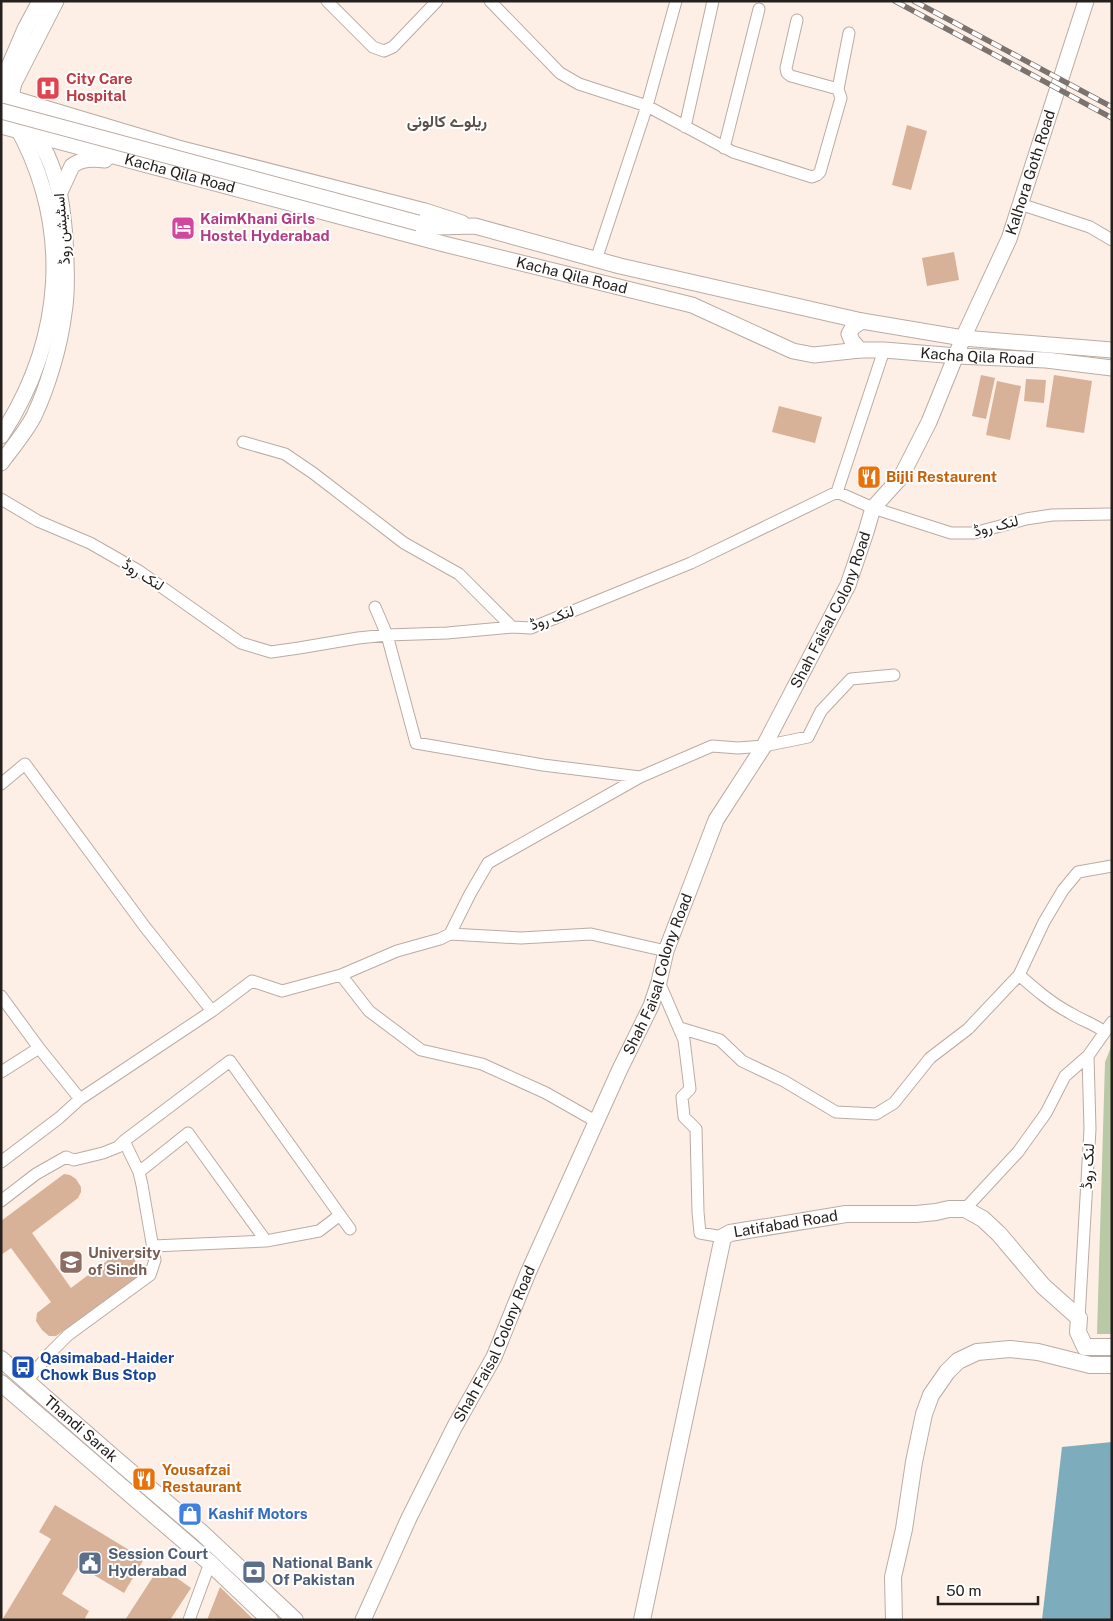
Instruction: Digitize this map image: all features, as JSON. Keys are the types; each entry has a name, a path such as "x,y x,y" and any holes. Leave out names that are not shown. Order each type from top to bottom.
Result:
{"main road":[{"name":"Latifabad Road","path":"642,1620 723,1237 730,1233 846,1214 916,1214 949,1209 965,1209"},
{"path":"965,1209 983,1219 999,1234 1043,1286 1079,1318 1078,1332 1086,1347 1112,1347"},
{"path":"894,1620 893,1577 904,1529 914,1462 924,1414 931,1395 947,1372 958,1361 977,1352 1010,1349 1038,1352 1090,1364 1112,1366"},
{"name":"Thandi Sarak","path":"1,1359 202,1533 294,1620"},
{"name":"Thandi Sarak","path":"1,1382 210,1563 270,1620"}],"street":[{"path":"1,85 25,29 40,1"},
{"path":"6,98 12,91 14,83 56,1"},
{"path":"328,1 373,47 384,51 393,47 437,1"},
{"path":"490,1 560,73 579,84 647,106 733,152 812,177 820,172 841,98 838,89 849,33"},
{"path":"596,260 647,106 676,1"},
{"path":"685,126 713,1"},
{"name":"Kalhora Goth Road","path":"963,338 1009,239 1086,1"},
{"path":"724,148 759,9"},
{"path":"797,20 786,68 787,73 791,76 838,89"},
{"name":"اسٹیشن روڈ","path":"1,436 21,404 36,367 50,318 55,267 50,224 41,181 18,131 6,98"},
{"name":"اسٹیشن روڈ","path":"1,463 22,435 37,409 50,372 64,312 66,258 60,192 54,171 36,135 6,98"},
{"name":"Kacha Qila Road","path":"6,98 178,148 425,211 596,260 862,321 963,338 1112,350"},
{"path":"1,111 418,223 437,227 475,226"},
{"name":"Kacha Qila Road","path":"1,126 473,251 692,306 793,351 814,355 860,350 884,350 956,356 1046,360 1112,368"},
{"path":"60,192 72,166 80,161 93,159 136,163"},
{"path":"1020,204 1090,227 1112,240"},
{"path":"437,227 473,251"},
{"path":"860,350 849,334 853,327 862,321"},
{"name":"Shah Faisal Colony Road","path":"363,1620 409,1518 455,1426 494,1357 528,1273 620,1069 651,1006 666,951 716,820 764,746 848,585 873,508 901,477 929,422 963,338"},
{"path":"838,492 884,350"},
{"path":"243,442 285,454 313,473 404,543 459,574 512,627"},
{"name":"لنک روڈ","path":"1,498 38,521 90,543 139,571 241,643 270,652 387,635 447,633 512,627 531,628 692,563 838,492 873,508 951,533 974,534 1026,519 1112,514"},
{"path":"375,607 387,635 416,743 543,765 640,777"},
{"path":"450,934 470,894 488,864 640,777 712,746 738,748 764,746 808,737 821,711 851,679 894,675"},
{"path":"1,784 26,764 145,927 212,1011"},
{"path":"680,1028 720,1040 742,1061 784,1081 836,1112 876,1114 894,1103 930,1058 968,1028 1019,975 1044,922 1078,872 1112,866"},
{"path":"1,1162 80,1100 212,1011 252,981 282,991 341,975 397,951 440,939 450,934 521,938 591,934 666,951"},
{"path":"341,975 369,1011 422,1050 482,1064 546,1093 597,1122"},
{"path":"1019,975 1038,993 1069,1013 1098,1026 1105,1032"},
{"path":"659,982 684,1040 690,1089 682,1097 684,1118 696,1128 700,1233 723,1237"},
{"path":"1,996 80,1100"},
{"path":"965,1209 1018,1152 1046,1113 1065,1076 1088,1056 1112,1022"},
{"path":"1,1072 39,1048"},
{"name":"لنک روڈ","path":"1079,1318 1090,1129 1088,1056"},
{"path":"1,1201 36,1174 66,1157 74,1160 103,1153 118,1147 230,1061 350,1229"},
{"path":"139,1172 188,1133 266,1241"},
{"path":"26,1382 68,1335 150,1275 155,1260 154,1246 139,1172 124,1141"},
{"path":"154,1246 266,1241 319,1231 340,1215"},
{"path":"189,1620 210,1563"}],"green space":[{"path":"1112,1045 1112,1334 1097,1334 1105,1062"}],"water":[{"path":"1112,1442 1112,1620 1042,1620 1062,1447"}],"building":[{"path":"907,125 927,131 911,190 892,185"},
{"path":"954,252 959,280 927,286 922,258"},
{"path":"981,375 995,378 986,419 972,416"},
{"path":"1054,375 1092,381 1084,433 1046,427"},
{"path":"1026,379 1046,380 1044,403 1024,401"},
{"path":"997,381 1021,386 1010,440 986,435"},
{"path":"779,406 822,417 815,443 772,432"},
{"path":"64,1174 76,1179 81,1187 78,1198 32,1233 71,1288 120,1251 127,1252 133,1256 141,1275 56,1336 49,1336 36,1321 37,1313 51,1302 11,1248 1,1255 1,1221"},
{"name":"Session Court Hyderabad","path":"55,1505 144,1559 124,1593 79,1566 62,1594 89,1611 84,1620 2,1620 51,1539 39,1532"},
{"path":"160,1566 191,1588 170,1620 125,1620"},
{"path":"220,1587 254,1620 207,1620"}],"railway":[{"path":"895,1 1112,118"},
{"path":"914,1 1112,107"}],"place":[{"name":"City Care Hospital","path":"48,88"},
{"name":"KaimKhani Girls Hostel Hyderabad","path":"183,228"},
{"name":"Bijli Restaurent","path":"869,477"},
{"name":"University of Sindh","path":"71,1262"},
{"name":"Qasimabad-Haider Chowk Bus Stop","path":"23,1367"},
{"name":"Yousafzai Restaurant","path":"144,1479"},
{"name":"Kashif Motors","path":"190,1514"},
{"name":"Session Court Hyderabad","path":"90,1563"},
{"name":"National Bank Of Pakistan","path":"254,1572"}],"district":[{"name":"ریلوے کالونی","path":"447,121"}]}
